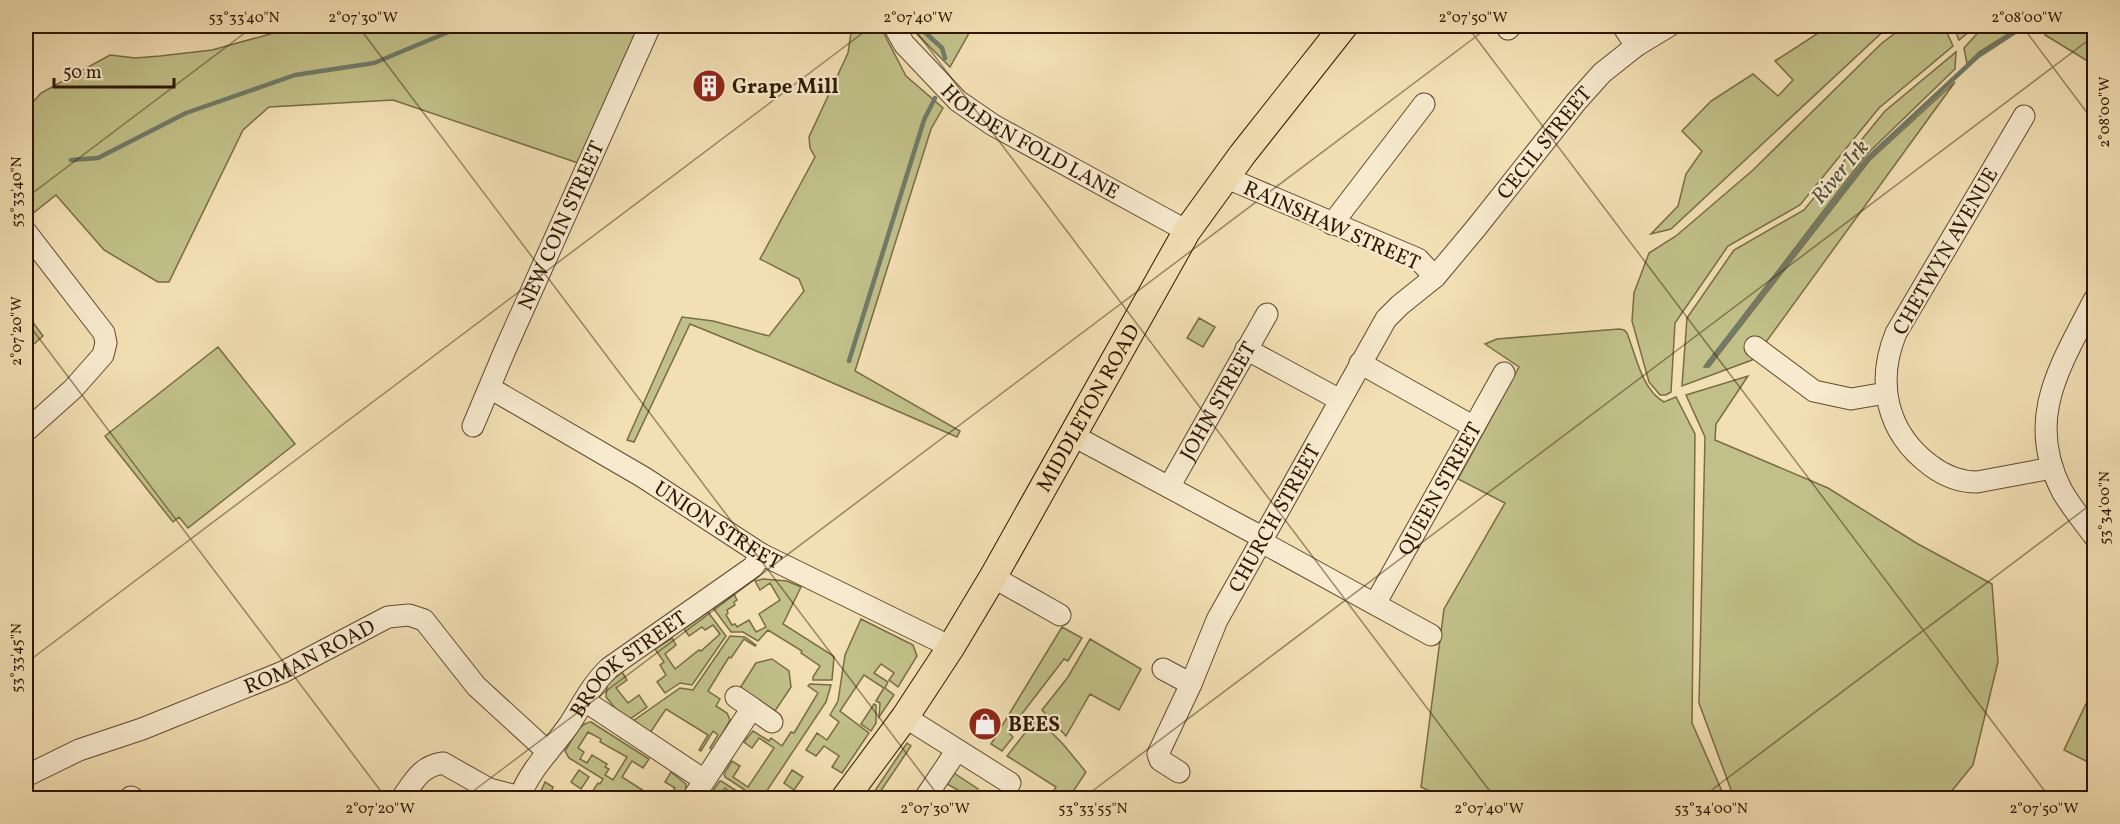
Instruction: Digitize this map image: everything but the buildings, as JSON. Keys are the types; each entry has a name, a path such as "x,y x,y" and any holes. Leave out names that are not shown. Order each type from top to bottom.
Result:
{"main road":[{"name":"MIDDLETON ROAD","path":"845,798 905,717 951,647 993,577 1186,231 1344,26"}],"street":[{"name":"NEW COIN STREET","path":"473,426 650,26"},
{"name":"HOLDEN FOLD LANE","path":"894,26 904,44 958,101 993,125 1186,231"},
{"path":"1623,26 1636,46"},
{"name":"CECIL STREET","path":"1435,277 1576,102 1602,74 1636,46 1669,26"},
{"path":"1332,224 1424,104"},
{"name":"CHETWYN AVENUE","path":"2025,116 1896,333 1887,362 1886,393 1890,409 1903,438 1922,459 1946,474 1968,482 1977,482 2052,468"},
{"name":"RAINSHAW STREET","path":"1227,176 1332,224 1418,259 1435,277"},
{"path":"26,232 104,333 106,343 103,355 74,389 26,431"},
{"name":"CHURCH STREET","path":"1179,772 1160,760 1158,754 1191,684 1217,620 1386,320 1400,305 1435,277"},
{"path":"2094,300 2059,368 2048,401 2046,435 2052,468 2063,494 2094,536"},
{"name":"JOHN STREET","path":"1169,487 1267,314"},
{"path":"1755,347 1814,391 1851,399 1886,393"},
{"path":"1246,349 1340,400"},
{"path":"1360,363 1474,427"},
{"name":"QUEEN STREET","path":"1376,604 1504,373"},
{"name":"UNION STREET","path":"490,388 643,477 761,554 951,647"},
{"path":"1072,435 1256,534 1269,546 1431,635"},
{"name":"BROOK STREET","path":"520,798 530,775 585,701 592,687 609,668 753,567 761,554"},
{"path":"993,577 1060,615"},
{"name":"ROMAN ROAD","path":"26,776 85,748 142,729 283,672 388,617 409,615 424,620 476,686 548,752"},
{"path":"1163,669 1191,684"},
{"path":"585,701 704,780"},
{"path":"693,798 744,702 772,722"},
{"path":"905,717 1010,783"},
{"path":"925,798 957,750"},
{"path":"402,798 418,774 427,766 443,763 489,789 520,798"}],"shaded area":[{"path":"299,26 644,26 581,164 393,100 269,107 243,130 169,282 158,282 104,250 56,195 32,214 26,201 26,110 41,93 110,55 135,58 212,50"},
{"path":"852,26 880,26 906,76 943,108 931,129 855,371 960,431 957,437 690,324 634,442 627,440 682,317 713,321 769,336 804,291 799,279 760,259 815,157 810,148 809,137 848,53"},
{"path":"913,26 973,26 950,67 915,32"},
{"path":"1829,26 1889,26 1671,229 1651,234 1678,206 1686,174 1702,151 1682,131 1711,101 1753,74 1778,96 1793,80 1775,61"},
{"path":"1905,26 1944,26 1953,46 1879,108 1800,205 1728,246 1675,323 1671,392 1660,395 1649,382 1632,321 1634,293 1649,253 1676,236 1753,170 1882,43"},
{"path":"1953,26 1976,26 1959,40"},
{"path":"1984,26 2021,26 1979,52 1967,64 1964,48"},
{"path":"2054,26 2094,26 2094,65 2045,35"},
{"path":"1956,52 1955,69 1866,155 1704,367 1709,367 1870,160 1955,82 1758,353 1752,360 1682,386 1687,318 1734,250 1804,210 1885,111"},
{"path":"26,313 43,336 26,351"},
{"path":"1199,318 1215,327 1203,347 1187,338"},
{"path":"1619,329 1627,333 1641,372 1650,389 1664,402 1676,397 1695,434 1692,723 1725,798 1445,798 1421,787 1444,609 1505,503 1458,479 1519,367 1485,344 1497,339"},
{"path":"218,347 295,444 188,528 179,517 173,522 105,436"},
{"path":"1748,376 1716,424 1715,440 1828,488 1918,544 1992,584 1998,662 1973,765 1946,798 1734,798 1699,703 1705,437 1686,395"},
{"path":"763,579 787,581 801,587 783,624 834,657 832,680 813,680 820,666 801,653 802,651 768,630 758,641 743,632 731,632 713,608 734,594 737,600 734,602 735,605 727,610 726,615 732,625 735,624 737,627 749,620 756,632 766,627 759,614 780,600 770,583 760,590 755,581"},
{"path":"708,612 726,636 692,685 680,683 665,693 657,682 666,675 660,665 664,662 655,649 672,638 676,645 665,654 675,669 699,650 701,651 720,634 713,625 705,630 702,627 689,636 684,629"},
{"path":"861,619 913,645 917,656 898,687 889,680 894,673 881,664 874,673 888,682 885,688 894,695 879,717 880,703 876,701 884,688 864,675 840,711 869,733 842,773 832,767 839,756 824,746 816,756 806,750 817,733 827,740 839,722 830,715 838,701 845,655"},
{"path":"1062,627 1082,638 1068,661 1064,659 1008,732 1013,737 1002,751 991,744"},
{"path":"730,636 745,637 756,645 744,639 731,658 729,657 708,691 720,699 716,706 727,713 730,720 713,750 710,748 718,735 713,731 701,751 699,750 708,735 666,709 650,733 633,721 680,688 693,690"},
{"path":"1090,639 1141,669 1119,710 1090,694 1066,736 1042,710 1068,677"},
{"path":"772,659 789,671 791,687 775,711 740,688 756,663"},
{"path":"622,672 627,680 616,688 628,703 639,695 647,707 630,719 615,708 606,697 607,685"},
{"path":"810,684 831,685 826,702 762,798 757,798 725,777 724,774 732,761 740,766 733,777 748,787 774,748 759,738 752,748 744,742 753,731 769,741 771,738 782,746 791,732 794,733 818,693 808,686"},
{"path":"2094,687 2094,765 2064,750"},
{"path":"874,704 876,705 876,723 871,731 861,724"},
{"path":"1036,719 1063,744 1086,772 1072,793 1072,798 1049,798 1056,787 1007,756"},
{"path":"591,722 649,759 643,768 632,761 622,777 655,798 596,798 590,795 603,779 569,758 565,751 579,729","holes":["588,732 601,739 600,742 627,757 613,780 605,775 609,769 605,767 607,764 592,755 587,763 580,759 584,752 578,748"]},
{"path":"907,743 911,746 876,798 870,798"},
{"path":"579,770 589,777 581,789 571,782"},
{"path":"792,770 803,777 794,790 784,783"},
{"path":"671,772 686,784 686,790 681,798 668,798 675,788 665,782"},
{"path":"954,773 978,789 972,798 947,784"},
{"path":"720,781 748,798 741,798 742,796 734,790 732,793 725,788 718,797 711,793"},
{"path":"545,782 553,787 551,792 561,798 541,798"}],"waterway":[{"path":"71,160 98,158 186,113 295,75 374,63 463,26"},
{"path":"918,26 942,48 945,58"},
{"name":"River Irk","path":"1707,365 1868,158 1978,56 2024,26"},
{"path":"849,361 924,120 935,98"}],"place":[{"name":"Grape Mill","path":"709,86"},
{"name":"BEES","path":"985,724"}]}
